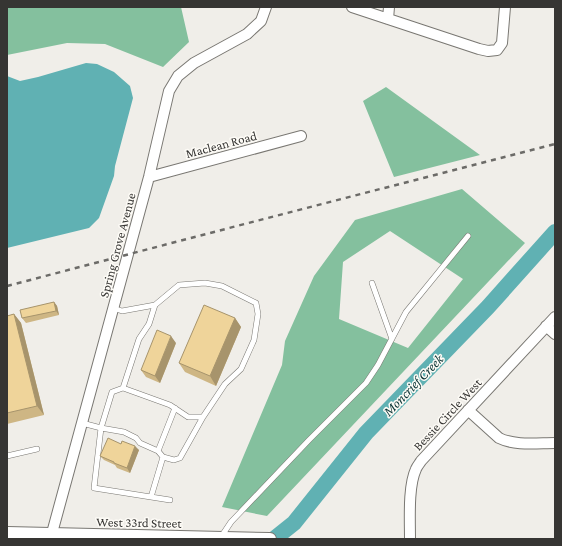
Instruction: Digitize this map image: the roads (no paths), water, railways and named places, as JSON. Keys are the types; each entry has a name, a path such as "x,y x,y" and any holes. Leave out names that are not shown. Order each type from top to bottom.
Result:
{"street":[{"name":"Spring Grove Avenue","path":"52,533 149,177 169,91 178,76 194,63 247,34 261,21 266,7"},
{"path":"352,7 488,51 498,50 502,43 506,7"},
{"path":"388,19 389,7"},
{"name":"Maclean Road","path":"149,177 301,136"},
{"name":"Bessie Circle West","path":"410,539 412,479 421,461 555,317"},
{"path":"546,326 555,334"},
{"path":"468,410 499,438 505,441 555,444"},
{"name":"West 33rd Street","path":"7,533 270,539"}],"lane":[{"path":"220,538 231,522 366,383 378,365 406,312 468,236"},
{"path":"82,423 124,432 136,438 140,443 158,451 163,456 174,460 180,458 203,417 225,384 241,369 254,340 258,314 256,303 222,286 205,283 179,285 155,305 122,311 113,308"},
{"path":"372,283 392,339"},
{"path":"123,388 139,339 149,324 155,305"},
{"path":"170,500 94,488 101,428 112,392 123,388 170,405 188,417 203,417"},
{"path":"158,451 175,408"},
{"path":"7,456 37,449"},
{"path":"151,497 163,456"}],"water":[{"path":"86,63 97,64 114,72 130,86 133,98 115,166 114,176 99,218 89,228 7,248 7,76 20,81"}],"waterway":[{"name":"Moncrief Creek","path":"274,539 294,523 366,433 488,307 555,232"}],"railway":[{"path":"7,286 555,144"}]}
